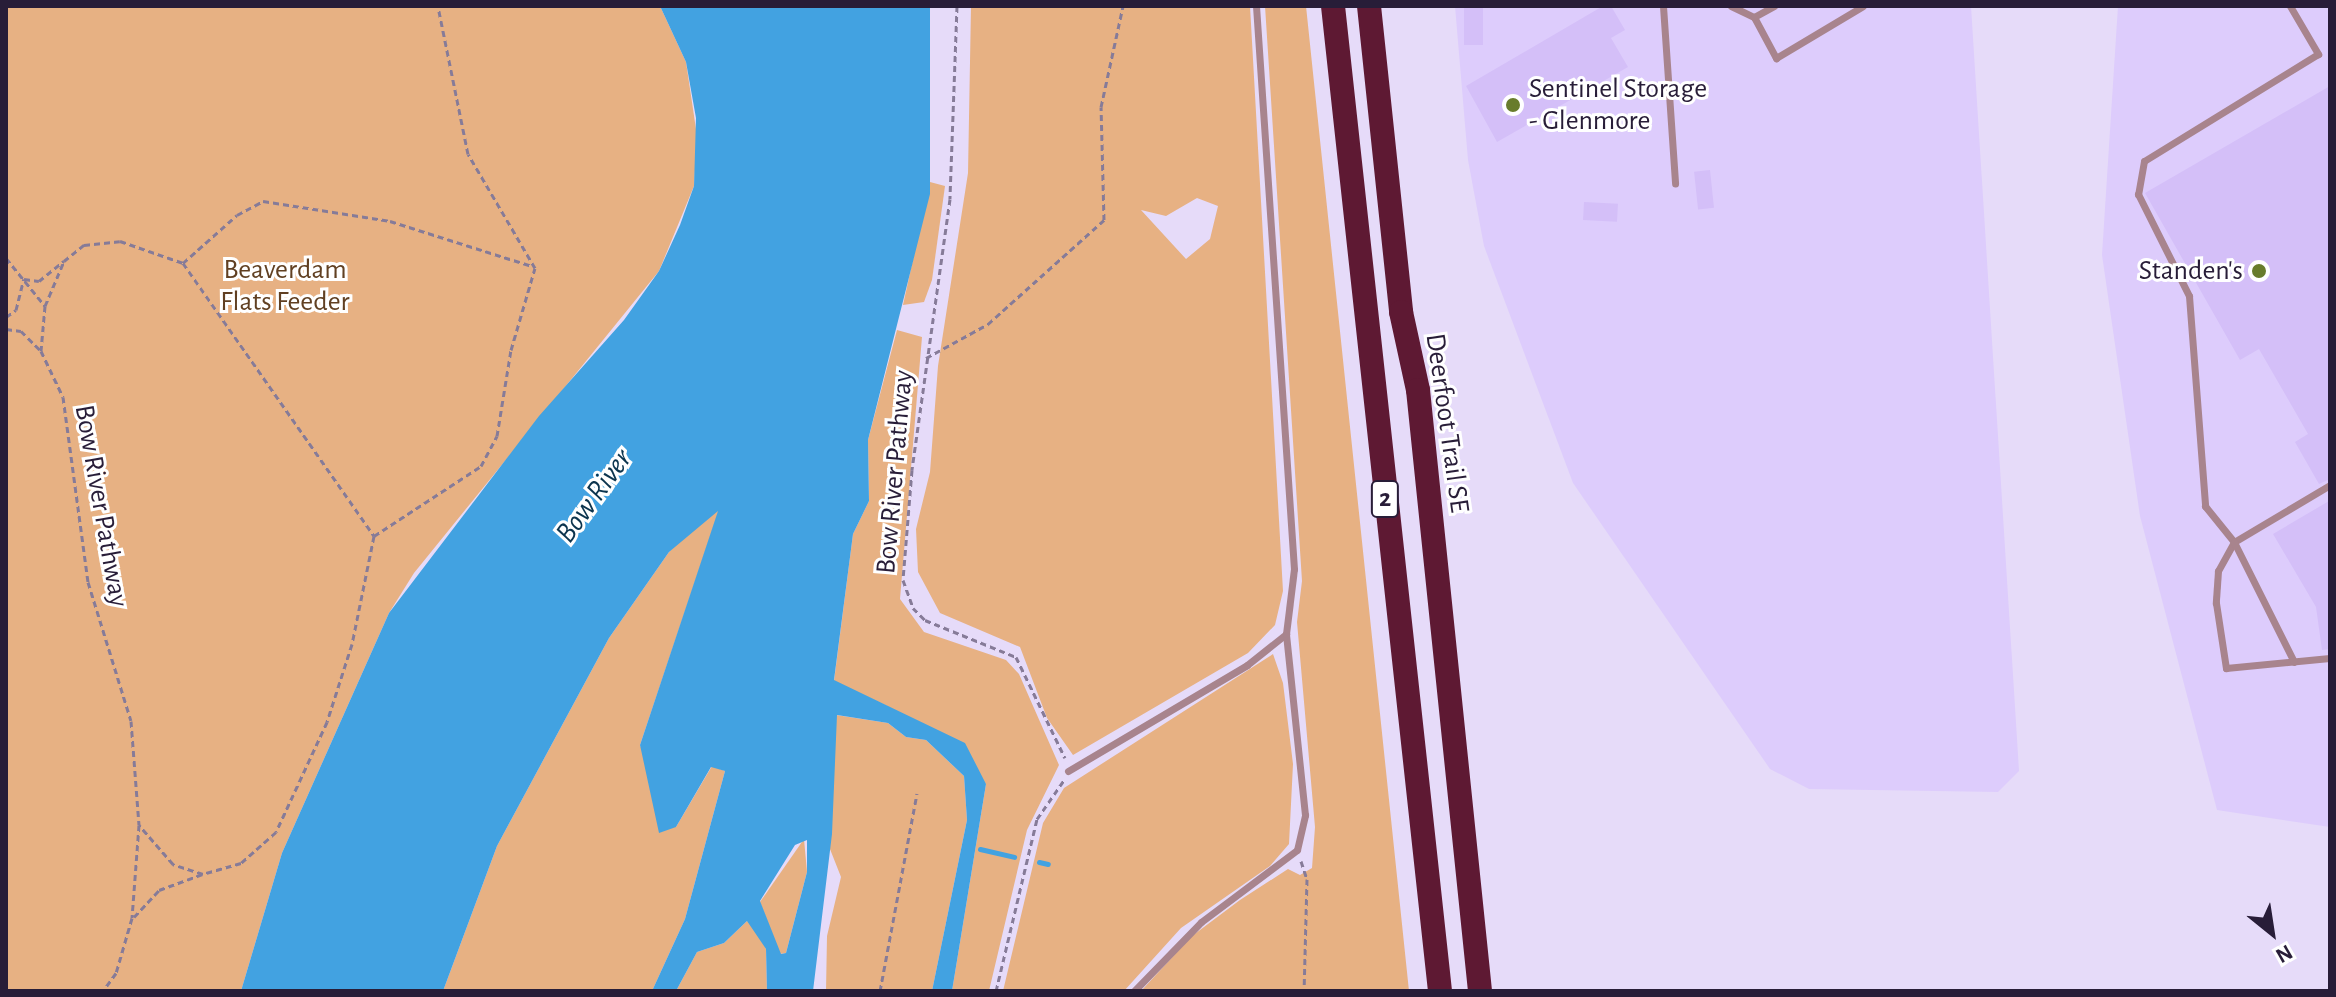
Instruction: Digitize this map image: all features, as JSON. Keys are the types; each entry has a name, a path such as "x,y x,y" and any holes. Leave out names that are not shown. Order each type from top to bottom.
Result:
{"highway":[{"name":"2","path":"1333,6 1440,991"},
{"name":"Deerfoot Trail SE","path":"1369,6 1401,312 1418,390 1480,991"},
{"path":"1384,6 1418,390"}],"lane":[{"path":"1134,991 1201,922 1297,850 1305,815 1286,634 1294,569 1256,6"},
{"path":"1663,6 1675,184"},
{"path":"1731,6 1754,17 1776,58 1863,6"},
{"path":"1754,17 1774,6"},
{"path":"2290,6 2318,54 2144,161 2138,194 2189,296 2205,506 2234,542 2294,662"},
{"path":"2330,485 2234,542 2217,581 2226,668 2330,658"},
{"path":"1068,771 1247,665 1286,634"}],"path":[{"path":"132,918 159,890 241,863 276,832 327,722 352,644 374,536 481,466 497,436 511,350 535,268 468,154 438,6"},
{"name":"Bow River Pathway","path":"957,6 950,199 926,358 906,595 925,620 1016,657 1068,771"},
{"path":"926,358 988,324 1104,220 1101,107 1123,6"},
{"path":"183,263 237,215 263,201 390,221 535,268"},
{"path":"24,279 39,281 64,261 105,238 183,263 374,536"},
{"path":"6,258 45,306"},
{"path":"41,351 45,306 64,261"},
{"path":"6,317 16,310 24,279"},
{"path":"6,329 21,331 41,351"},
{"name":"Bow River Pathway","path":"41,351 63,397 88,582 131,721 139,825 132,918 116,973 103,991"},
{"path":"996,991 1037,819 1068,771"},
{"path":"880,991 917,793"},
{"path":"139,825 173,864 203,874"},
{"path":"1297,850 1307,879 1304,991"}],"shaded area":[{"path":"1455,6 1971,6 2019,771 1998,792 1809,789 1770,769 1573,483 1484,246 1468,160"},
{"path":"2118,6 2330,6 2330,827 2217,810 2140,516 2102,255"}],"green space":[{"name":"Beaverdam Flats Feeder","path":"6,6 660,6 686,62 697,136 694,186 659,271 414,573 389,613 282,853 241,991 6,991"},
{"path":"971,6 1250,6 1283,591 1275,625 1248,653 1073,755 1047,718 1020,647 940,613 918,572 916,529 930,472 938,366 968,173","holes":["1197,198 1218,206 1210,239 1186,259 1141,210 1166,216"]},
{"path":"1265,6 1306,6 1409,991 1141,991 1192,936 1240,900 1288,869 1300,875 1312,868 1315,827 1297,622 1302,581"},
{"path":"930,182 945,186 932,280 924,302 903,305"},
{"path":"897,330 922,337 900,599 924,632 1006,660 1019,674 1059,765 1027,830 989,991 952,991 986,784 887,706 834,681 853,534 869,501 868,440"},
{"path":"719,510 640,745 676,827 712,766 725,771 685,919 652,991 443,991 497,846 609,638 669,552 697,522"},
{"path":"1273,654 1283,683 1293,764 1289,844 1270,866 1181,928 1124,991 1003,991 1043,823 1064,788"},
{"path":"836,715 888,723 906,737 926,740 964,776 967,820 932,991 826,991 827,936 841,877 828,844"},
{"path":"804,839 807,872 786,953 780,954 760,902"},
{"path":"747,921 755,923 766,949 767,991 676,991 697,952 724,943"}],"water":[{"name":"Bow River","path":"660,6 930,6 930,194 868,440 869,501 853,534 834,680 965,743 986,784 952,991 932,991 967,820 964,776 926,740 906,737 888,723 837,715 832,834 813,991 767,991 766,949 747,921 724,943 697,952 676,991 652,991 685,919 725,771 711,767 676,827 659,833 640,745 718,511 669,552 609,638 497,846 443,991 241,991 282,853 389,613 539,416 624,320 659,271 694,186 696,118 686,62","holes":["807,840 807,872 786,953 781,954 760,901 795,845"]}],"building":[{"path":"1464,6 1483,6 1483,45 1464,45"},
{"path":"1603,6 1611,6 1625,30 1611,38 1628,67 1497,142 1466,86"},
{"name":"Standen's","path":"2330,86 2330,479 2319,484 2295,442 2308,434 2259,349 2240,360 2145,193"},
{"path":"1710,170 1714,208 1698,209 1694,172"},
{"path":"1584,202 1618,204 1617,222 1583,220"},
{"path":"2330,493 2330,649 2322,650 2316,607 2273,534 2329,501"}],"waterway":[{"path":"980,849 1014,857"},
{"path":"1039,862 1048,864"}],"place":[{"name":"Sentinel Storage - Glenmore","path":"1513,105"},
{"name":"Standen's","path":"2259,271"}]}
